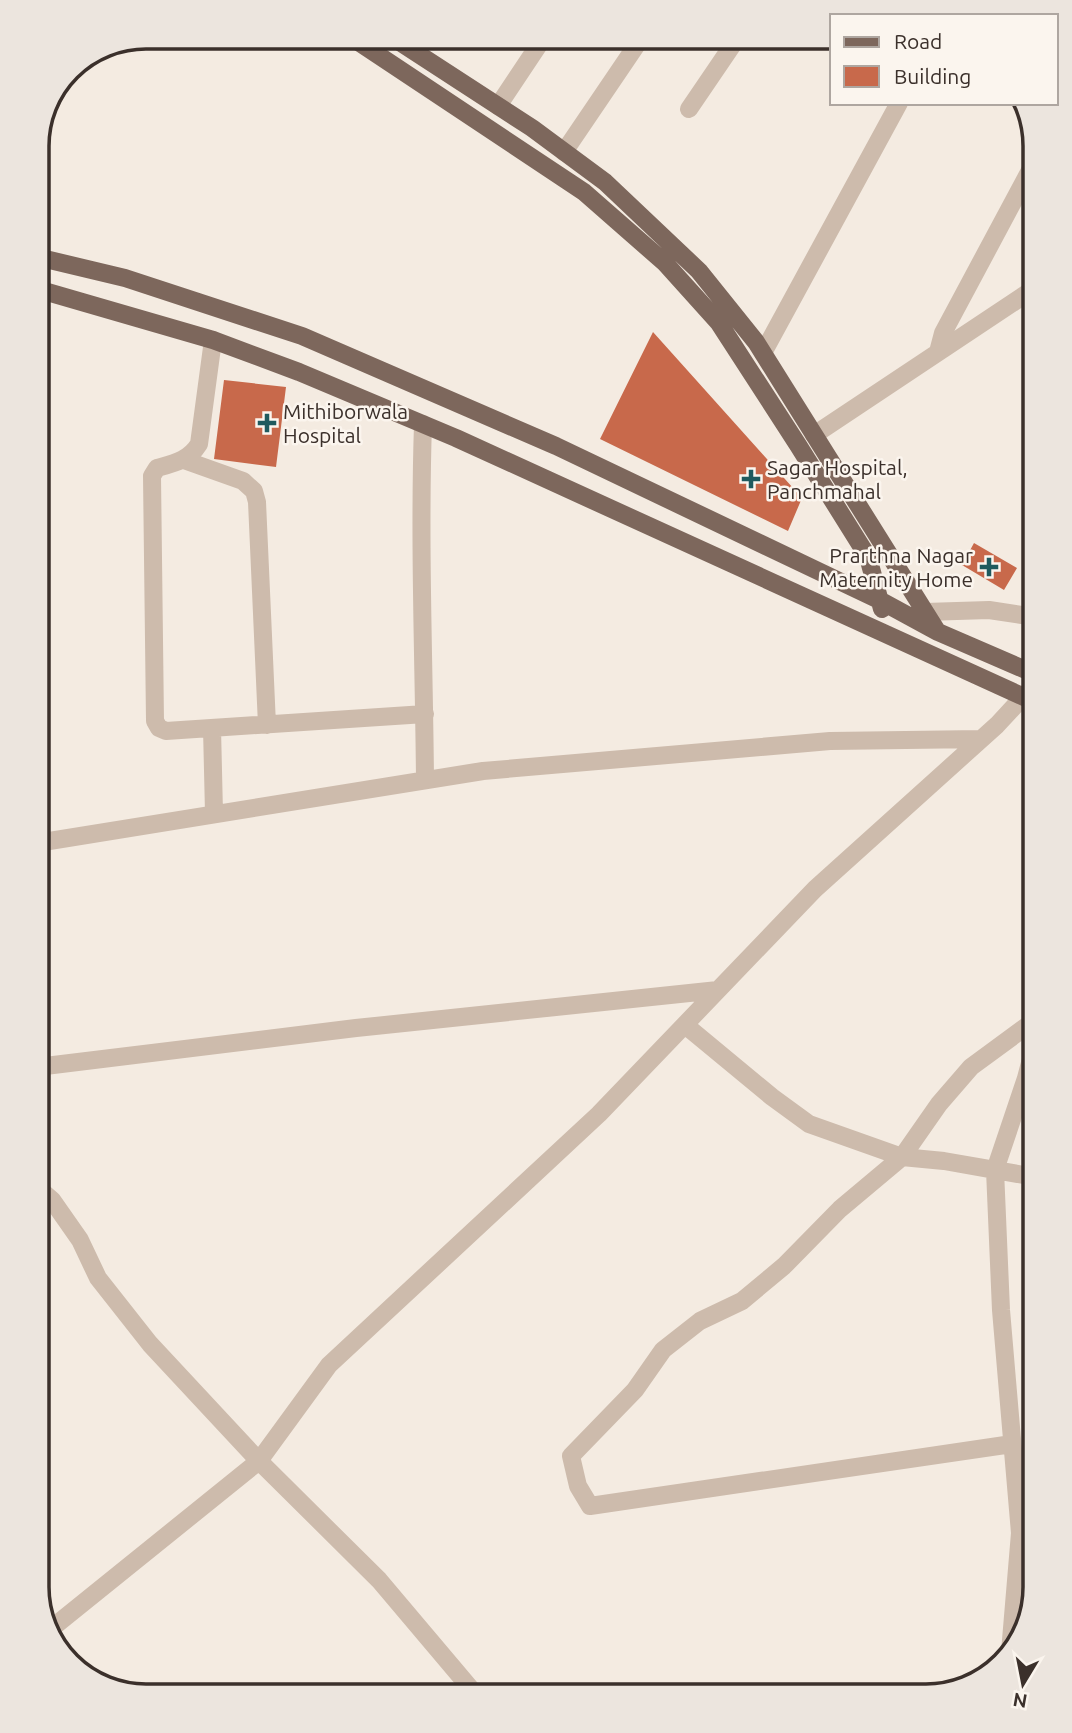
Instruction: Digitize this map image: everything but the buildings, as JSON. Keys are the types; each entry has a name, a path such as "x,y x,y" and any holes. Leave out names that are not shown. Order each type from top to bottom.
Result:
{"main road":[{"path":"369,49 584,192 665,262 719,323 868,557 881,601 885,633"},
{"path":"410,49 498,106 605,182 699,271 763,353 938,632 946,661"},
{"path":"49,260 125,278 302,336 556,446 881,601 938,632 1023,669"},
{"path":"49,292 213,340 299,372 423,424 946,661 1023,691"}],"street":[{"path":"498,106 536,49"},
{"path":"564,152 634,49"},
{"path":"690,109 730,49"},
{"path":"763,353 898,105"},
{"path":"938,352 943,333 1023,183"},
{"path":"814,435 1023,296"},
{"path":"213,340 199,444 184,460 157,468 152,476 155,721 159,728 166,731 425,713"},
{"path":"423,424 420,520 425,780"},
{"path":"184,460 243,481 254,491 257,502 267,724"},
{"path":"925,612 989,610 1023,615"},
{"path":"57,1624 259,1461 329,1364 599,1114 815,890 1023,701"},
{"path":"212,728 214,813"},
{"path":"49,841 483,771 830,741 981,739"},
{"path":"49,1066 370,1027 718,990"},
{"path":"685,1025 809,1124 902,1157 944,1161 1023,1175"},
{"path":"1012,1444 590,1506 579,1486 571,1456 635,1390 663,1350 700,1321 743,1301 784,1266 840,1209 902,1157 939,1104 971,1068 1023,1029"},
{"path":"1012,1632 1020,1533 1001,1310 995,1170 1023,1087"},
{"path":"49,1197 80,1240 98,1278 149,1344 259,1461 379,1580 467,1684"}],"place":[{"name":"Mithiborwala Hospital","path":"267,423"},
{"name":"Sagar Hospital, Panchmahal","path":"751,479"},
{"name":"Prarthna Nagar Maternity Home","path":"989,567"}]}
